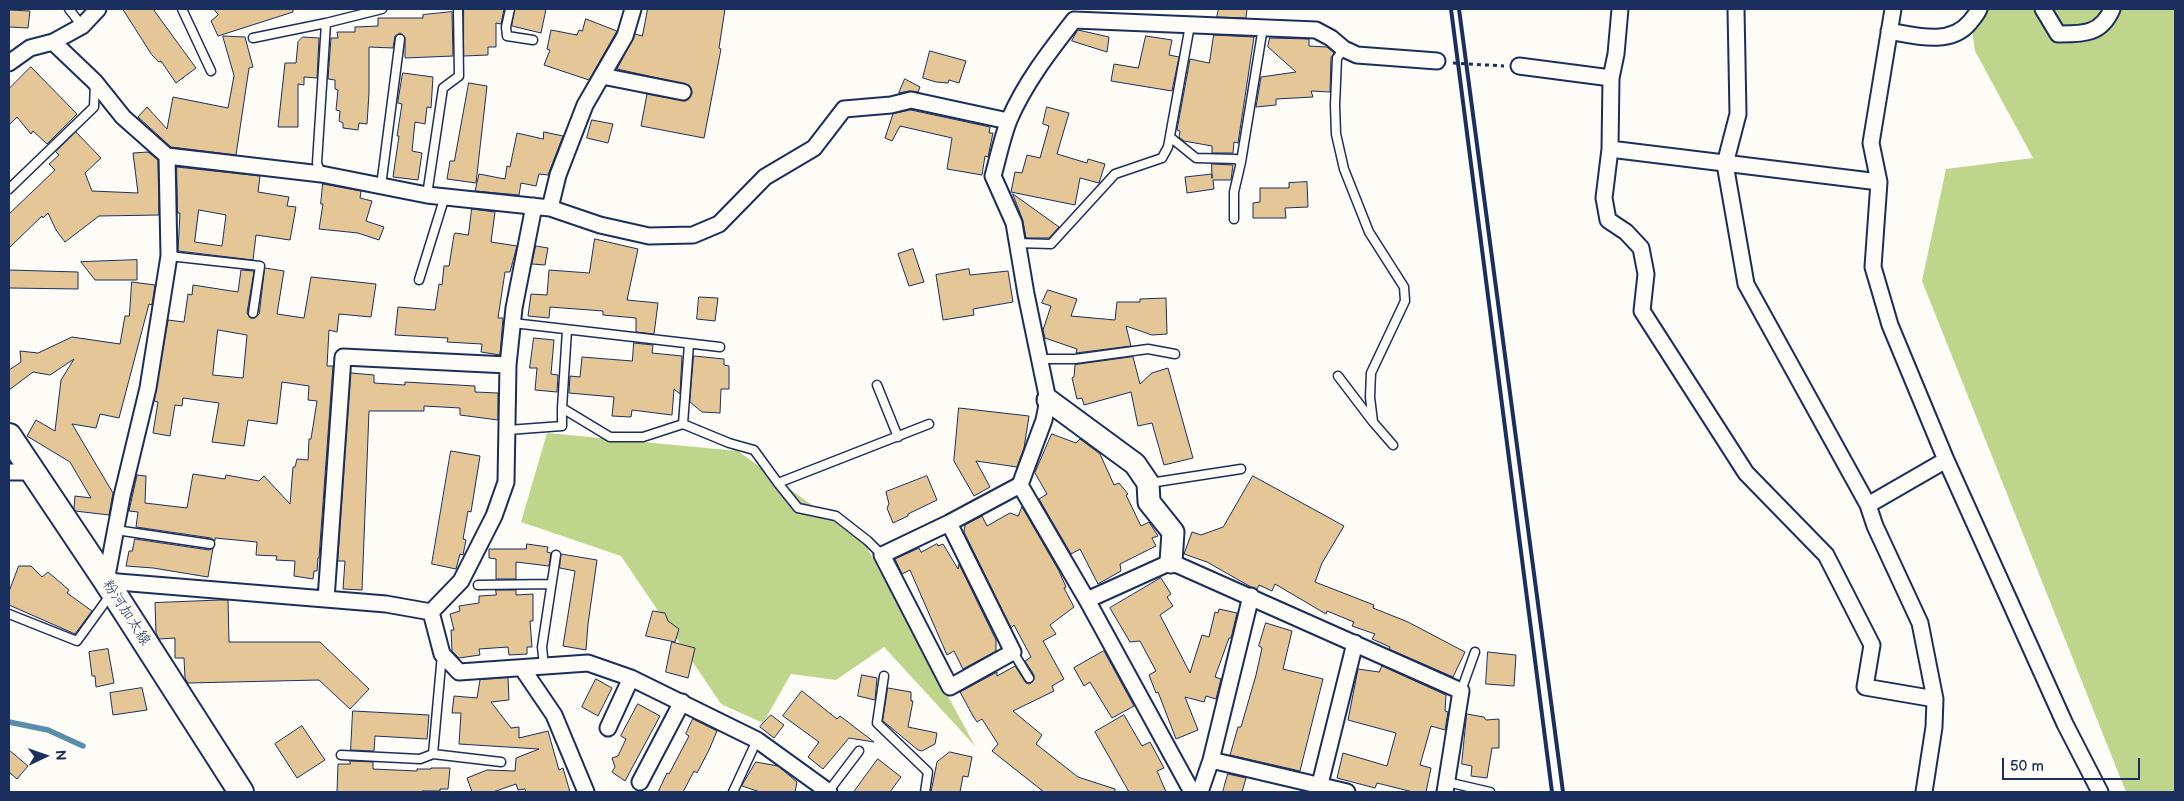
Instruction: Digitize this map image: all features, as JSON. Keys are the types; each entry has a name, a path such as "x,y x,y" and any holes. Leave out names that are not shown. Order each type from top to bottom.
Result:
{"main road":[{"name":"粉河加太線","path":"9,436 241,792"}],"street":[{"path":"9,64 30,48 53,42 82,26 98,9"},
{"path":"550,208 558,176 585,105 625,36 633,9"},
{"path":"1620,9 1616,54 1611,78 1610,149 1604,198 1608,220 1626,232 1641,248 1646,274 1642,311 1746,473 1826,554 1872,646 1865,687 1936,699"},
{"path":"1736,9 1738,114 1725,164 1746,284 1868,505 1920,624 1936,699 1934,728 1924,792"},
{"path":"1892,9 1871,143 1879,182 1873,268 1890,324 1946,460 2065,724 2100,792"},
{"path":"1890,31 1927,38 1952,35 1965,29 1979,9"},
{"path":"2043,9 2058,34 2085,34 2097,29 2112,9"},
{"path":"949,523 1013,652 950,687 882,555 949,523 1020,485 1044,420 1048,400 1014,223 993,176 1008,121 1036,69 1072,14 1190,24 1316,30 1357,56 1437,61"},
{"path":"53,42 95,82 123,117 167,156 321,174 427,195 550,208 600,225 649,236 693,236 720,224 765,176 814,148 844,110 891,106 911,100 1008,121"},
{"path":"1519,66 1611,78"},
{"path":"602,76 683,92"},
{"path":"1610,149 1879,182"},
{"path":"167,156 169,256 148,388 116,530 109,587 326,598 386,604 431,612"},
{"path":"431,612 461,581 494,516 506,482 508,365 513,323 534,206"},
{"path":"326,598 343,357 508,365"},
{"path":"1048,400 1135,464 1148,483 1149,502 1173,532 1171,562"},
{"path":"1868,505 1946,460"},
{"path":"9,472 33,472"},
{"path":"1020,485 1192,792"},
{"path":"1086,600 1171,562 1461,691 1446,787"},
{"path":"1200,792 1211,760 1251,596"},
{"path":"431,612 442,654 459,672 588,663 631,678 757,740 823,790"},
{"path":"1319,789 1354,643"},
{"path":"522,668 554,715 586,792"},
{"path":"608,728 631,678"},
{"path":"640,782 682,702"},
{"path":"1211,760 1319,789 1347,792"}],"lane":[{"path":"69,9 82,26"},
{"path":"182,9 211,71"},
{"path":"253,38 382,9"},
{"path":"427,195 443,88 459,76 458,9"},
{"path":"510,9 506,27 507,36 532,40"},
{"path":"321,174 317,163 326,23"},
{"path":"1017,243 1052,244 1115,174 1162,158 1168,147 1190,24"},
{"path":"1234,218 1234,192 1241,162 1263,27"},
{"path":"381,186 400,39"},
{"path":"1344,49 1337,58 1335,105 1336,134 1344,170 1369,232 1404,287 1405,301 1371,373 1370,397 1373,422"},
{"path":"9,188 94,107 95,82"},
{"path":"1170,137 1196,158 1236,159 1241,162"},
{"path":"419,280 445,196"},
{"path":"169,256 260,266 253,313"},
{"path":"513,323 720,347"},
{"path":"508,430 562,426 567,330"},
{"path":"683,424 689,344"},
{"path":"1039,359 1074,359 1148,349 1175,354"},
{"path":"1338,376 1393,445"},
{"path":"877,385 898,437"},
{"path":"562,408 610,437 643,437 683,424 754,450 798,508 836,516 868,541 882,555"},
{"path":"778,484 929,424"},
{"path":"1148,483 1242,469"},
{"path":"116,530 210,544"},
{"path":"544,666 542,647 556,555"},
{"path":"478,585 551,584"},
{"path":"9,614 76,641 109,587"},
{"path":"1013,652 1029,678"},
{"path":"1461,691 1475,652"},
{"path":"433,754 442,654"},
{"path":"884,676 877,723 928,772 925,792"},
{"path":"733,792 757,740"},
{"path":"823,790 859,751"},
{"path":"341,754 420,759 433,754 501,762"},
{"path":"1446,787 1490,792"}],"path":[{"path":"1437,61 1458,64 1519,66"}],"green space":[{"path":"1969,9 2175,9 2175,792 2126,792 1922,281 1946,169 2033,158 1975,51"},
{"path":"547,433 738,451 865,544 975,746 884,647 836,680 791,674 763,723 721,704 621,556 521,522"}],"building":[{"path":"123,9 153,9 196,68 176,83 161,61 159,62 152,55"},
{"path":"214,9 293,9 293,12 218,36 211,21 218,15"},
{"path":"464,9 504,9 501,24 496,23 496,47 488,47 488,55 464,56"},
{"path":"515,9 546,9 541,33 512,26"},
{"path":"648,9 725,9 719,48 721,49 704,138 641,126 647,94 686,101 692,93 689,85 617,69 635,34 642,36"},
{"path":"1219,9 1247,9 1246,18 1217,17"},
{"path":"9,10 30,11 28,28 9,27"},
{"path":"452,12 453,56 405,58 405,37 400,33 395,36 393,48 369,47 367,124 359,123 358,130 343,128 343,123 339,121 340,111 336,110 338,90 335,89 335,80 328,79 331,38 338,38 337,32 355,32 355,27 378,26 378,18 423,18 423,15"},
{"path":"586,19 617,31 589,80 544,65 550,50 547,49 551,30 577,35 579,30 582,31"},
{"path":"1078,30 1109,37 1107,52 1072,41"},
{"path":"1214,35 1254,37 1238,143 1234,142 1233,153 1212,153 1212,146 1184,141 1179,137 1180,131 1177,130 1190,59 1209,63"},
{"path":"223,36 245,37 253,67 249,68 236,155 171,147 138,117 147,107 167,129 173,97 228,108 234,76"},
{"path":"1146,36 1172,40 1169,55 1179,57 1172,91 1111,81 1114,64 1138,68"},
{"path":"303,37 319,38 317,78 304,77 304,85 298,84 298,127 278,127 285,63 296,63 298,42"},
{"path":"1270,38 1309,39 1309,46 1327,47 1334,53 1331,58 1330,92 1311,91 1313,97 1276,99 1276,105 1256,107 1261,77 1296,72 1268,47"},
{"path":"930,51 966,61 959,83 949,80 948,83 936,82 923,78"},
{"path":"31,67 77,114 47,144 33,131 31,134 17,117 9,125 9,89"},
{"path":"403,73 433,77 431,108 427,107 425,124 415,122 412,151 422,153 418,180 393,177 402,104 398,103"},
{"path":"905,79 920,87 918,92 899,93"},
{"path":"469,83 487,86 476,183 447,179 450,161 454,161"},
{"path":"1047,107 1069,113 1057,154 1087,163 1088,159 1105,164 1099,183 1080,178 1075,205 1011,192 1015,172 1022,173 1027,155 1040,158 1049,126 1043,124"},
{"path":"911,110 990,127 989,133 993,133 988,157 985,156 982,175 947,169 952,138 900,126 892,141 885,138 893,114"},
{"path":"592,120 613,124 608,143 587,138"},
{"path":"76,132 101,158 85,173 92,191 138,193 133,153 148,152 158,160 159,215 99,216 65,242 56,230 48,213 43,218 42,216 9,248 9,214 55,170 49,164 59,155 56,152"},
{"path":"544,132 563,136 548,175 539,174 536,186 521,183 519,195 475,191 479,174 505,179 507,166 510,167 517,133 543,139"},
{"path":"1212,164 1233,165 1231,180 1213,180 1214,189 1187,193 1185,177 1212,174"},
{"path":"177,167 260,176 258,192 289,197 287,206 296,207 290,240 256,235 253,260 178,251 180,213 178,213","holes":["199,210 226,215 222,246 195,242"]},
{"path":"1307,182 1308,207 1285,208 1286,218 1253,218 1253,203 1260,202 1260,188 1289,188 1289,183"},
{"path":"323,184 361,191 360,198 372,201 366,221 384,227 379,240 358,233 319,229 323,204 321,204"},
{"path":"1013,194 1059,227 1049,238 1026,238 1023,221"},
{"path":"472,209 495,212 491,242 517,246 510,272 505,272 498,318 503,318 500,355 481,352 482,344 447,342 448,338 395,335 398,307 435,310 439,284 442,285 444,266 449,266 454,235 455,233 468,235"},
{"path":"595,239 638,249 627,300 658,303 654,334 636,332 636,318 603,315 603,311 550,307 549,318 528,316 531,294 547,295 549,270 589,273"},
{"path":"536,246 548,248 545,265 532,264"},
{"path":"913,249 924,282 909,286 898,254"},
{"path":"137,260 137,280 95,280 81,262"},
{"path":"265,268 284,271 277,314 304,318 311,277 376,284 371,317 339,314 337,332 329,330 327,366 333,366 319,558 317,571 314,571 313,579 294,576 295,561 276,560 277,556 256,555 257,542 215,538 215,541 211,538 136,527 138,512 129,511 137,475 146,476 145,503 187,508 193,474 225,479 226,475 259,481 264,476 290,504 293,467 295,467 297,459 308,460 309,439 311,439 317,401 308,400 309,386 282,382 277,424 248,420 244,446 212,442 219,403 183,398 182,406 175,405 170,436 153,433 158,402 154,401 168,320 184,322 188,294 192,295 193,285 238,292 241,270 254,271 247,313 250,318 255,318 259,314","holes":["218,330 247,335 243,378 213,375"]},
{"path":"969,269 970,275 1008,271 1013,302 973,309 974,315 943,320 936,275"},
{"path":"9,270 78,272 78,289 9,288"},
{"path":"132,282 155,285 152,305 149,304 119,418 100,414 96,428 72,424 113,493 109,515 75,511 75,496 91,498 70,462 27,436 36,420 55,431 61,380 74,359 50,375 33,372 9,390 9,370 21,362 20,351 38,353 72,337 120,344 125,316 129,316"},
{"path":"1048,290 1077,299 1071,316 1115,320 1117,302 1140,302 1140,299 1166,298 1167,334 1152,335 1126,326 1131,346 1076,353 1077,349 1045,338 1043,330 1051,306 1042,303"},
{"path":"699,297 718,298 715,321 697,319"},
{"path":"534,338 554,340 551,374 558,375 557,392 535,390 537,368 530,368"},
{"path":"634,343 653,345 652,353 682,356 680,394 674,389 672,415 632,410 631,417 612,416 614,397 569,393 570,376 580,377 582,357 632,361"},
{"path":"694,356 724,359 724,365 729,366 729,389 721,389 720,413 702,412 690,402"},
{"path":"1133,357 1140,384 1152,373 1168,368 1193,458 1164,465 1152,423 1138,426 1131,392 1084,405 1082,398 1077,399 1072,378 1074,377 1075,365"},
{"path":"351,373 374,375 374,383 405,385 405,382 475,386 475,392 498,393 498,420 460,415 460,408 424,406 424,411 369,411 362,590 343,589 345,561 338,561"},
{"path":"959,408 1029,416 1024,448 1017,467 976,461 990,487 974,496 954,461"},
{"path":"1052,434 1076,443 1080,439 1100,454 1114,485 1119,483 1128,494 1126,495 1141,526 1149,522 1158,536 1152,538 1156,546 1120,564 1121,571 1098,584 1080,549 1071,554 1039,499 1047,494 1035,473"},
{"path":"451,451 480,456 471,512 468,511 463,539 466,540 463,555 460,554 456,569 432,564"},
{"path":"927,476 937,500 893,523 887,508 889,504 886,492"},
{"path":"1253,476 1344,526 1322,563 1315,582 1374,605 1373,608 1408,622 1465,652 1453,677 1389,649 1390,647 1372,639 1375,634 1352,626 1354,622 1327,611 1326,614 1275,584 1272,591 1259,585 1257,589 1207,562 1184,554 1192,532 1201,535 1223,527"},
{"path":"1022,507 1059,571 1066,587 1064,588 1074,607 1050,625 1056,634 1043,641 1064,679 1052,686 1054,691 1013,711 1042,735 1036,744 1078,777 1115,789 1115,792 1044,792 992,751 998,744 982,719 977,722 960,692 997,672 997,676 1015,666 1026,683 1030,684 1034,680 1034,675 1025,661 1031,657 1014,625 1011,628 964,532 965,525 982,516 987,526 1010,513 1018,516"},
{"path":"135,539 209,550 213,548 208,577 153,568 126,566 129,551 132,551"},
{"path":"527,544 548,547 547,552 551,553 549,566 516,562 516,579 496,579 496,559 489,558 489,549 526,549"},
{"path":"937,544 938,546 943,544 958,569 959,564 996,640 996,651 963,669 954,651 947,655 910,570 902,574 895,559 919,548 921,552"},
{"path":"561,554 597,560 586,650 563,646 575,571 560,568"},
{"path":"19,566 31,566 42,577 48,572 69,590 67,593 92,611 75,634 9,605 9,592"},
{"path":"1161,578 1171,594 1167,597 1173,606 1160,615 1190,673 1202,635 1209,637 1215,612 1218,613 1219,609 1237,613 1231,638 1229,638 1215,677 1221,679 1216,699 1206,696 1204,702 1185,697 1198,730 1176,739 1158,692 1156,693 1149,675 1156,671 1140,641 1130,642 1110,608"},
{"path":"496,590 516,590 516,595 533,594 533,621 530,621 532,647 527,647 527,654 509,655 508,647 479,649 480,655 459,658 452,651 451,630 454,630 450,614 460,611 459,606 479,603 479,596 496,595"},
{"path":"228,600 229,642 320,642 369,689 350,709 319,680 188,683 185,678 184,658 175,658 175,638 159,639 156,633 155,603"},
{"path":"653,611 665,613 668,621 679,629 675,642 646,636"},
{"path":"1266,623 1292,631 1283,669 1323,679 1300,771 1230,755 1238,727 1241,727 1256,675 1262,648 1259,646"},
{"path":"672,642 695,648 688,678 666,672"},
{"path":"108,649 114,683 96,687 95,676 92,676 89,652"},
{"path":"1104,651 1134,706 1112,718 1090,682 1084,686 1074,668"},
{"path":"1488,652 1516,655 1514,686 1486,684"},
{"path":"1382,666 1446,695 1445,711 1448,712 1445,730 1431,726 1420,765 1431,768 1426,792 1413,792 1377,783 1375,788 1337,778 1343,753 1387,766 1396,733 1348,720 1358,669 1379,672"},
{"path":"862,675 877,678 875,700 858,696"},
{"path":"508,678 509,700 491,702 511,728 519,727 519,738 548,731 559,770 563,768 570,792 526,792 525,789 518,790 516,784 493,792 472,792 467,778 487,770 515,771 516,758 539,749 459,744 461,713 452,713 454,696 477,698 480,680"},
{"path":"596,679 612,688 598,716 582,707"},
{"path":"142,688 147,710 113,715 110,693"},
{"path":"888,688 911,692 911,701 913,701 908,727 937,733 935,744 922,751 918,750 883,721"},
{"path":"802,691 837,719 840,716 874,742 849,738 823,769 808,757 819,742 783,716"},
{"path":"638,704 660,716 625,781 612,772 615,767 612,758 618,756 626,739 621,736"},
{"path":"353,711 429,715 427,739 375,736 374,751 351,750"},
{"path":"1467,714 1484,717 1486,720 1499,719 1499,748 1492,748 1487,778 1471,776 1472,766 1462,764"},
{"path":"771,715 784,725 774,738 760,727"},
{"path":"1124,715 1142,746 1150,742 1164,768 1157,771 1166,792 1129,792 1095,732"},
{"path":"693,719 717,731 709,750 697,773 694,771 683,792 658,792 689,736 686,734"},
{"path":"302,726 325,760 297,778 275,744"},
{"path":"9,750 28,766 17,779 9,772"},
{"path":"950,752 972,757 968,777 963,776 960,792 931,792 937,762"},
{"path":"878,759 901,777 890,792 854,792"},
{"path":"350,761 373,762 373,769 417,771 417,769 450,768 448,789 422,792 337,792 338,764 350,764"},
{"path":"756,762 778,766 797,782 795,792 760,792 742,786"},
{"path":"1228,774 1246,778 1242,792 1223,792"}],"waterway":[{"path":"9,722 48,730 83,746"}],"railway":[{"path":"1451,9 1552,792"},
{"path":"1459,9 1563,792"}]}
